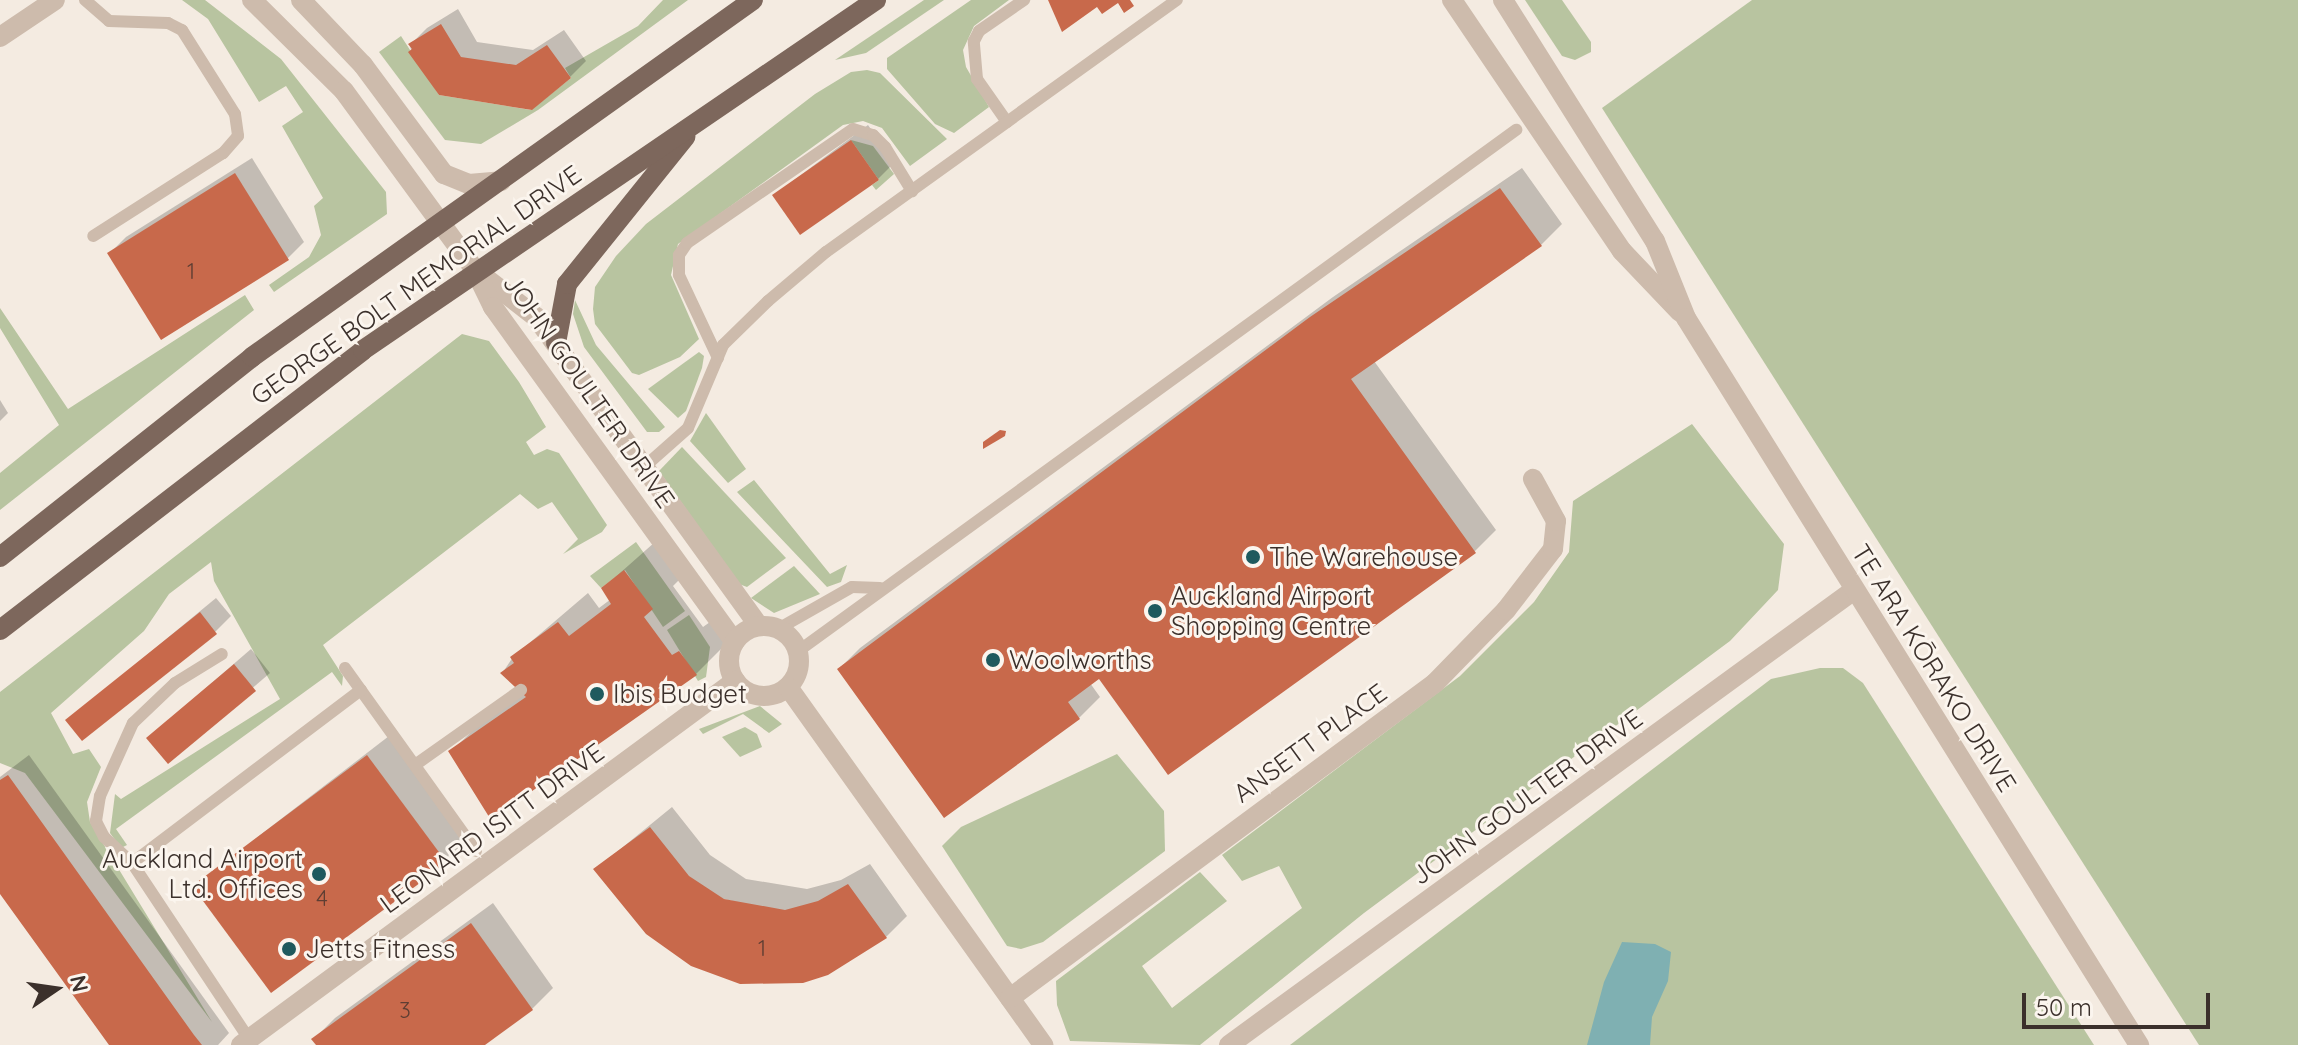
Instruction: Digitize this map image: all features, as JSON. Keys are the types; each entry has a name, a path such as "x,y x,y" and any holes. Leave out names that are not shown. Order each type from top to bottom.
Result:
{"main road":[{"name":"GEORGE BOLT MEMORIAL DRIVE","path":"0,557 252,357 753,0"},
{"name":"GEORGE BOLT MEMORIAL DRIVE","path":"0,630 256,430 475,270 876,0"},
{"path":"556,343 567,284 700,119"}],"street":[{"path":"0,37 55,0"},
{"path":"252,0 318,60 475,270"},
{"path":"301,0 363,65 444,174 469,184 501,181"},
{"name":"TE ARA KŌRAKO DRIVE","path":"1452,0 1622,251 1686,318"},
{"name":"TE ARA KŌRAKO DRIVE","path":"1503,0 1655,241 1686,318 2139,1045"},
{"name":"JOHN GOULTER DRIVE","path":"475,270 528,307 643,468 768,628"},
{"name":"JOHN GOULTER DRIVE","path":"475,270 493,307 735,642"},
{"name":"ANSETT PLACE","path":"1010,998 1435,683 1548,559 1556,521 1533,479"},
{"name":"JOHN GOULTER DRIVE","path":"1229,1045 1854,590"},
{"path":"768,628 797,652 798,671 788,687 760,697 735,681 729,660 735,642 768,628"},
{"name":"LEONARD ISITT DRIVE","path":"245,1042 735,681"},
{"path":"788,687 1043,1045"}],"lane":[{"path":"85,0 109,21 168,23 182,30 235,114 238,136 223,153 93,236"},
{"path":"1007,122 977,79 974,41 979,31 1024,0"},
{"path":"643,468 688,428 723,345 768,301 912,191 1177,0"},
{"path":"718,358 679,275 679,255 687,243 853,129 873,135 885,147 912,191"},
{"path":"797,652 880,588 1516,130"},
{"path":"768,628 852,587 880,588"},
{"path":"222,654 175,683 133,723 100,796 100,829 132,863 245,1042"},
{"path":"345,668 476,851"},
{"path":"132,863 361,690"},
{"path":"415,765 521,690"}],"green space":[{"path":"182,0 205,0 281,59 386,192 387,214 274,292 269,285 309,257 321,235 314,206 323,198 282,126 303,112 286,86 259,102 208,19"},
{"path":"663,0 688,0 538,110 481,144 445,140 379,52 401,36 439,95 531,110 571,78 565,68 638,26"},
{"path":"924,0 944,0 866,53 835,60"},
{"path":"971,0 1009,0 974,26 963,50 966,67 989,107 954,133 935,124 887,69 887,58"},
{"path":"1525,0 1562,0 1591,42 1591,52 1575,60 1562,56"},
{"path":"1752,0 2298,0 2298,1045 2199,1045 1602,108"},
{"path":"867,70 880,73 947,139 910,166 882,128 863,121 843,125 678,244 671,275 699,339 680,357 639,375 632,373 595,324 595,287 616,256 646,224 815,94 851,72"},
{"path":"851,140 873,146 894,174 876,190 872,185 879,180"},
{"path":"245,295 254,310 0,510 0,473 59,425 0,328 0,308 68,409"},
{"path":"575,300 596,345 665,427 659,432 647,432 584,347 573,314"},
{"path":"462,334 489,341 519,382 546,427 526,442 534,455 547,449 559,453 607,525 602,532 563,554 578,539 552,502 538,509 520,494 323,645 343,676 342,686 332,672 116,829 127,845 121,848 110,833 115,794 121,799 280,699 214,581 211,562 169,594 144,631 51,713 73,754 89,749 101,767 87,802 90,822 212,1022 25,773 0,763 0,692"},
{"path":"699,352 704,356 702,368 686,411 678,418 648,389"},
{"path":"706,413 746,469 728,483 690,441"},
{"path":"1692,424 1784,544 1778,590 1730,641 1364,913 1200,1045 1070,1041 1057,1005 1056,981 1200,872 1227,901 1142,966 1172,1008 1302,908 1279,866 1242,881 1222,855 1460,676 1534,602 1569,552 1573,501"},
{"path":"682,447 786,558 747,587 739,584 659,471"},
{"path":"754,480 830,574 847,565 841,582 827,587 737,492"},
{"path":"636,542 685,611 663,627 625,570 601,588 590,576"},
{"path":"794,566 820,594 774,613 751,598"},
{"path":"689,615 710,647 706,677 698,681 667,630"},
{"path":"1820,668 1843,668 1863,683 2094,1045 1290,1045 1771,679"},
{"path":"760,706 782,724 769,733 743,714 703,734 699,729"},
{"path":"745,727 757,734 762,747 740,757 722,737"},
{"path":"1117,754 1164,811 1165,851 1043,942 1021,949 1007,946 942,846 961,827"}],"water":[{"path":"1622,942 1655,944 1671,952 1668,981 1652,1017 1650,1045 1587,1045 1604,982"}],"building":[{"path":"1048,0 1130,0 1134,6 1124,13 1118,3 1102,14 1097,7 1062,32"},
{"path":"441,24 461,57 516,65 547,45 571,78 532,110 439,95 408,52 412,49 408,44"},
{"path":"851,140 879,180 800,235 772,195"},
{"path":"235,173 289,260 161,340 107,253"},
{"name":"Auckland Airport Shopping Centre","path":"1500,188 1542,246 1351,379 1476,553 1168,775 1099,679 1068,702 1080,719 944,818 837,669 1310,317"},
{"path":"1000,430 1006,431 1005,436 983,449 983,442"},
{"name":"Ibis Budget","path":"624,570 653,609 644,617 672,655 679,651 697,675 491,820 448,751 526,697 500,673 514,663 510,657 558,622 569,636 611,604 601,588"},
{"path":"200,612 217,634 82,741 65,720"},
{"path":"234,664 256,691 168,764 146,738"},
{"name":"Auckland Airport Ltd. Offices","path":"367,755 447,863 271,993 192,886"},
{"path":"8,775 202,1045 109,1045 0,894 0,780"},
{"path":"650,827 689,876 724,899 785,910 818,901 848,884 887,938 828,975 803,983 740,984 691,966 646,934 593,869"},
{"path":"471,923 533,1010 485,1045 316,1045 311,1039"}],"place":[{"name":"The Warehouse","path":"1253,557"},
{"name":"Auckland Airport Shopping Centre","path":"1155,611"},
{"name":"Woolworths","path":"993,660"},
{"name":"Ibis Budget","path":"597,694"},
{"name":"Auckland Airport Ltd. Offices","path":"319,874"},
{"name":"Jetts Fitness","path":"289,949"}]}
